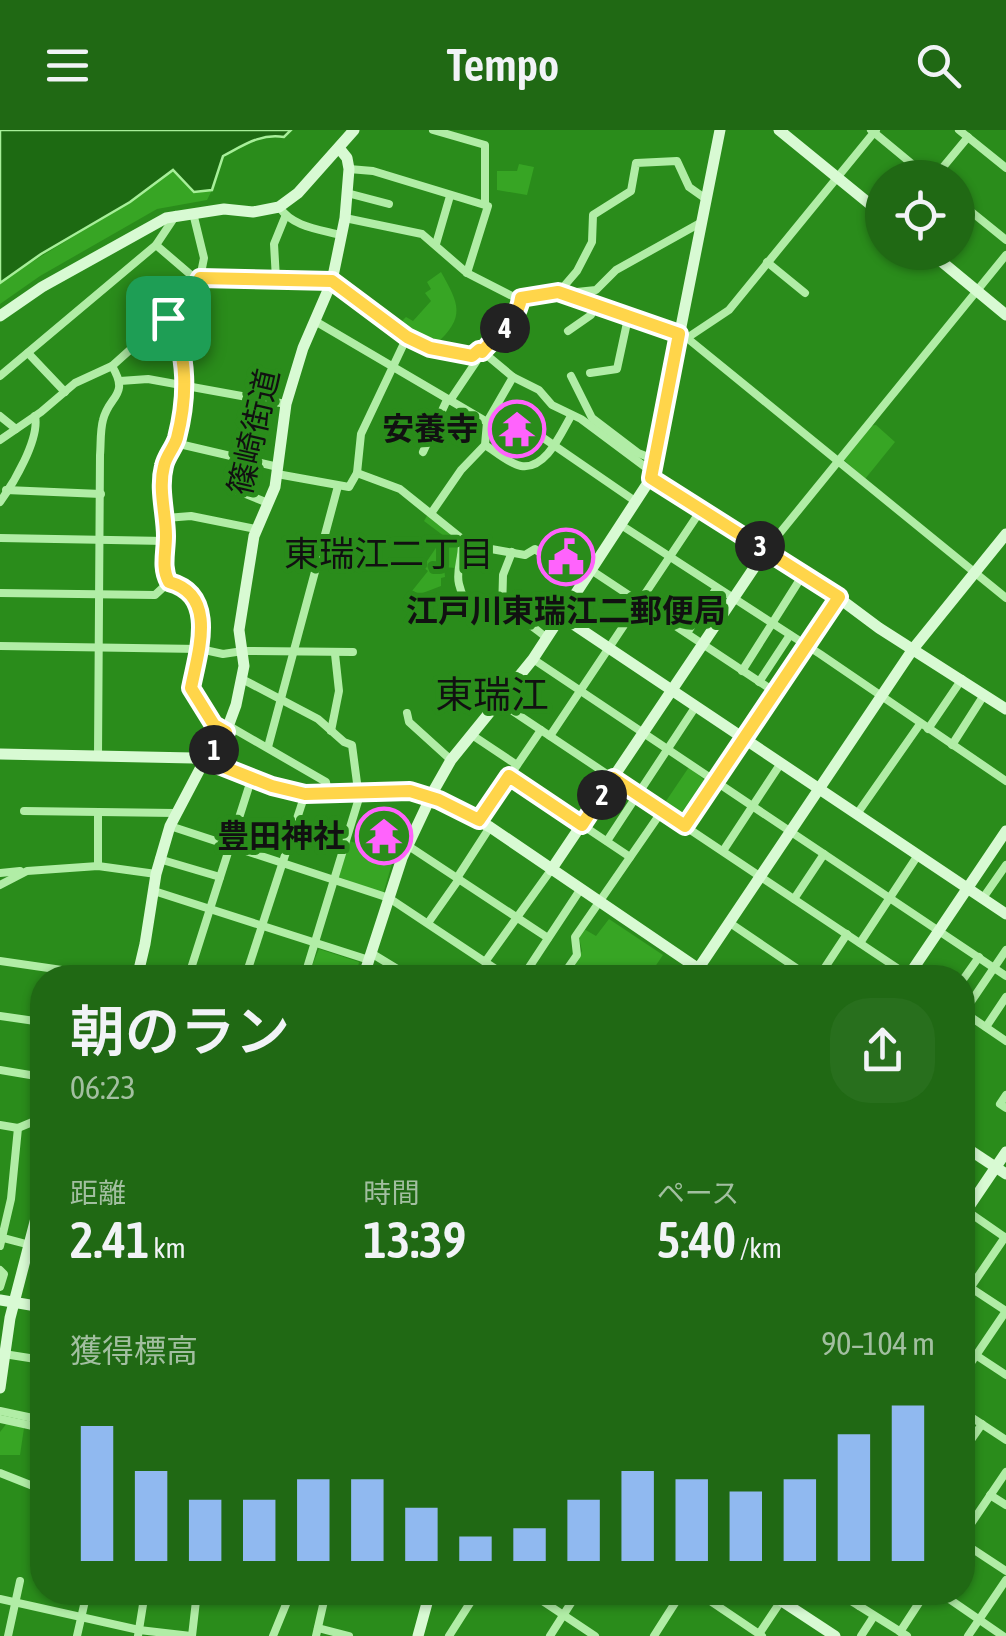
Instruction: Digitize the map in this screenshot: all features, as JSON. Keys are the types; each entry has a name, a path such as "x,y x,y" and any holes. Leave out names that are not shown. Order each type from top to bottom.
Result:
{"street":[{"path":"276,279 274,244 282,212 354,130"},
{"path":"433,130 461,134 485,145 488,206 467,273"},
{"path":"367,965 407,845 430,796 451,760 534,659 651,478 683,336 720,130"},
{"path":"779,130 865,200"},
{"path":"959,130 1006,168"},
{"path":"683,336 729,310 874,131 910,160"},
{"path":"948,160 968,137"},
{"path":"339,148 349,168 485,204"},
{"path":"561,292 592,242 593,214 630,192 636,163 677,162 689,187 706,199"},
{"name":"篠崎街道","path":"143,965 156,874 170,826 200,759 223,727 242,679 240,630 256,529 278,471 286,404 332,281 345,218 349,168"},
{"path":"347,193 390,204"},
{"path":"436,244 450,196"},
{"path":"0,316 133,235 176,215 224,210 282,212 298,224 341,236"},
{"path":"174,328 195,303 202,279 204,258 193,212"},
{"path":"0,376 156,246 176,215"},
{"path":"975,215 1006,240"},
{"path":"345,218 422,234 483,284 521,298 596,290 616,270 702,222"},
{"path":"156,246 202,279 332,281 407,337 446,352 472,356 479,350 513,377 529,383 552,405 581,419 648,469 651,478 804,573 1006,709"},
{"path":"485,962 766,550 1006,254"},
{"path":"767,262 805,292"},
{"path":"951,270 1006,315"},
{"path":"0,440 75,383 112,366 140,338 168,318 202,279"},
{"path":"561,292 683,336 1006,598"},
{"path":"423,452 448,400 482,352 511,323 522,304 521,298"},
{"path":"568,331 592,316 595,307"},
{"path":"168,318 180,340 184,387 175,444 164,466 164,572 169,582 187,589 198,605 200,649 191,688 223,727 268,747 326,782 328,794"},
{"path":"590,373 617,369 628,318"},
{"path":"315,321 487,422"},
{"path":"175,444 349,487 357,473 360,434 407,337"},
{"path":"28,352 64,392"},
{"path":"98,756 103,420 120,392 120,381 112,366"},
{"path":"571,376 592,418 638,454 656,460"},
{"path":"432,512 461,470 485,445 487,422 513,377"},
{"path":"120,381 148,379 286,404"},
{"path":"497,406 635,500"},
{"path":"0,416 16,429"},
{"path":"0,502 27,456 37,424 35,416"},
{"path":"485,445 521,466 542,459 571,416"},
{"path":"357,473 400,489 456,531 463,544 458,581 472,609 502,612 528,622 547,638"},
{"path":"268,747 338,486"},
{"path":"6,490 100,494"},
{"path":"236,490 268,503"},
{"path":"550,736 702,510"},
{"path":"166,518 191,516 256,529"},
{"path":"620,525 1006,781"},
{"path":"701,965 913,649 1006,534"},
{"path":"0,538 166,541"},
{"path":"463,544 524,555 535,549 563,570 588,575 640,602 774,692"},
{"path":"502,612 503,576 512,552"},
{"path":"742,670 804,573"},
{"path":"0,592 154,595 169,582"},
{"path":"686,634 716,588"},
{"path":"685,826 839,597"},
{"path":"561,616 1006,914"},
{"path":"759,682 790,635"},
{"path":"0,646 200,649 223,654 353,652"},
{"path":"330,731 339,691 335,654"},
{"path":"534,659 1006,976"},
{"path":"242,679 318,720 352,745 358,792 336,879 308,965"},
{"path":"857,814 962,679"},
{"path":"952,745 984,695"},
{"path":"499,702 892,965"},
{"path":"606,841 696,706"},
{"path":"407,713 409,722 451,760"},
{"path":"428,923 458,878 509,776 540,730"},
{"path":"472,735 517,765"},
{"path":"0,754 200,759 305,794 410,791 430,796 484,824 684,965"},
{"path":"722,851 781,763"},
{"path":"509,776 630,857"},
{"path":"192,965 252,777"},
{"path":"249,965 305,794"},
{"path":"24,811 175,813"},
{"path":"569,965 576,955 576,937 662,811"},
{"path":"98,812 98,866"},
{"path":"295,824 346,840"},
{"path":"170,826 389,898 490,965"},
{"path":"916,965 1004,840"},
{"path":"407,845 548,938"},
{"path":"794,899 824,854"},
{"path":"860,942 918,855"},
{"path":"160,858 220,877"},
{"path":"983,898 1006,865"},
{"path":"0,873 98,866 156,874"},
{"path":"0,885 27,870"},
{"path":"530,965 580,890"},
{"path":"154,891 370,956 384,965"},
{"path":"730,923 794,965"},
{"path":"824,965 847,934"},
{"path":"975,995 1006,950"},
{"path":"973,965 978,958"},
{"path":"0,961 30,966"},
{"path":"986,1027 1006,998"},
{"path":"0,1016 30,1020"},
{"path":"975,1020 1006,1040"},
{"path":"0,1070 30,1074"},
{"path":"1006,1095 1000,1104 1006,1108"},
{"path":"0,1126 18,1128 30,1123"},
{"path":"0,1388 2,1354 30,1245 1,1240 11,1199 18,1128"},
{"path":"975,1202 1001,1171 1006,1152"},
{"path":"975,1153 1001,1171"},
{"path":"975,1220 1005,1238 975,1282"},
{"path":"0,1270 4,1274 0,1287"},
{"path":"975,1291 1006,1311 976,1355 1006,1375"},
{"path":"0,1300 30,1305"},
{"path":"2,1354 30,1358"},
{"path":"0,1411 30,1420"},
{"path":"0,1419 30,1423"},
{"path":"975,1419 1006,1440"},
{"path":"975,1434 982,1424"},
{"path":"975,1519 1006,1472"},
{"path":"0,1473 30,1485"},
{"path":"990,1495 1006,1505"},
{"path":"975,1549 1006,1571"},
{"path":"968,1636 1006,1580"},
{"path":"8,1636 20,1581"},
{"path":"0,1599 138,1633 192,1636 196,1605"},
{"path":"77,1636 84,1605"},
{"path":"138,1633 143,1605"},
{"path":"273,1636 286,1605"},
{"path":"323,1605 317,1632 349,1636"},
{"path":"418,1636 426,1605"},
{"path":"448,1636 468,1605"},
{"path":"548,1605 594,1636"},
{"path":"550,1636 570,1605"},
{"path":"654,1636 674,1605"},
{"path":"716,1605 760,1635 779,1605"},
{"path":"794,1605 835,1636"},
{"path":"858,1606 904,1634 919,1605"},
{"path":"958,1605 1003,1636"},
{"path":"861,1636 874,1616"}],"shaded area":[{"path":"0,130 291,130 284,137 260,138 223,156 212,190 194,192 173,170 130,202 0,283"},
{"path":"519,164 534,167 527,195 497,190 497,171 517,171"},
{"path":"173,170 194,192 212,190 207,200 157,209 40,276 0,304 0,283 9,276 130,202"},
{"path":"441,272 455,302 456,318 436,344 428,345 386,321 390,314 402,321 406,317 413,321 431,301 425,293 431,289 427,282"},
{"path":"876,425 895,442 865,479 843,459 869,426"},
{"path":"428,514 459,542 455,568 444,567 441,586 420,594 412,591 428,571 423,567 444,536 424,521"},
{"path":"689,767 709,784 682,821 662,807"},
{"path":"350,841 394,857 383,894 339,877"},
{"path":"609,919 663,955 656,965 574,964 582,951 579,937 584,929 596,936"},
{"path":"319,949 359,962 358,965 312,965"},
{"path":"7,1423 24,1428 20,1455 0,1455 0,1432"}],"place":[{"name":"安養寺","path":"517,429"},
{"name":"江戸川東瑞江二郵便局","path":"566,557"},
{"name":"豊田神社","path":"384,836"}],"district":[{"name":"東瑞江二丁目","path":"389,554"},
{"name":"東瑞江","path":"492,695"}],"route":[{"path":"200,278 276,279 332,281 407,337 430,348 472,356 482,352 511,323 522,304 521,298 554,291 679,334 651,478 839,597 685,826 613,778 582,825 509,776 479,820 430,796 410,791 305,794 272,786 206,760 226,732 214,725 191,688 200,649 198,605 187,589 169,582 164,572 164,466 177,439 184,394 180,340 168,318 189,297 200,278"}]}
